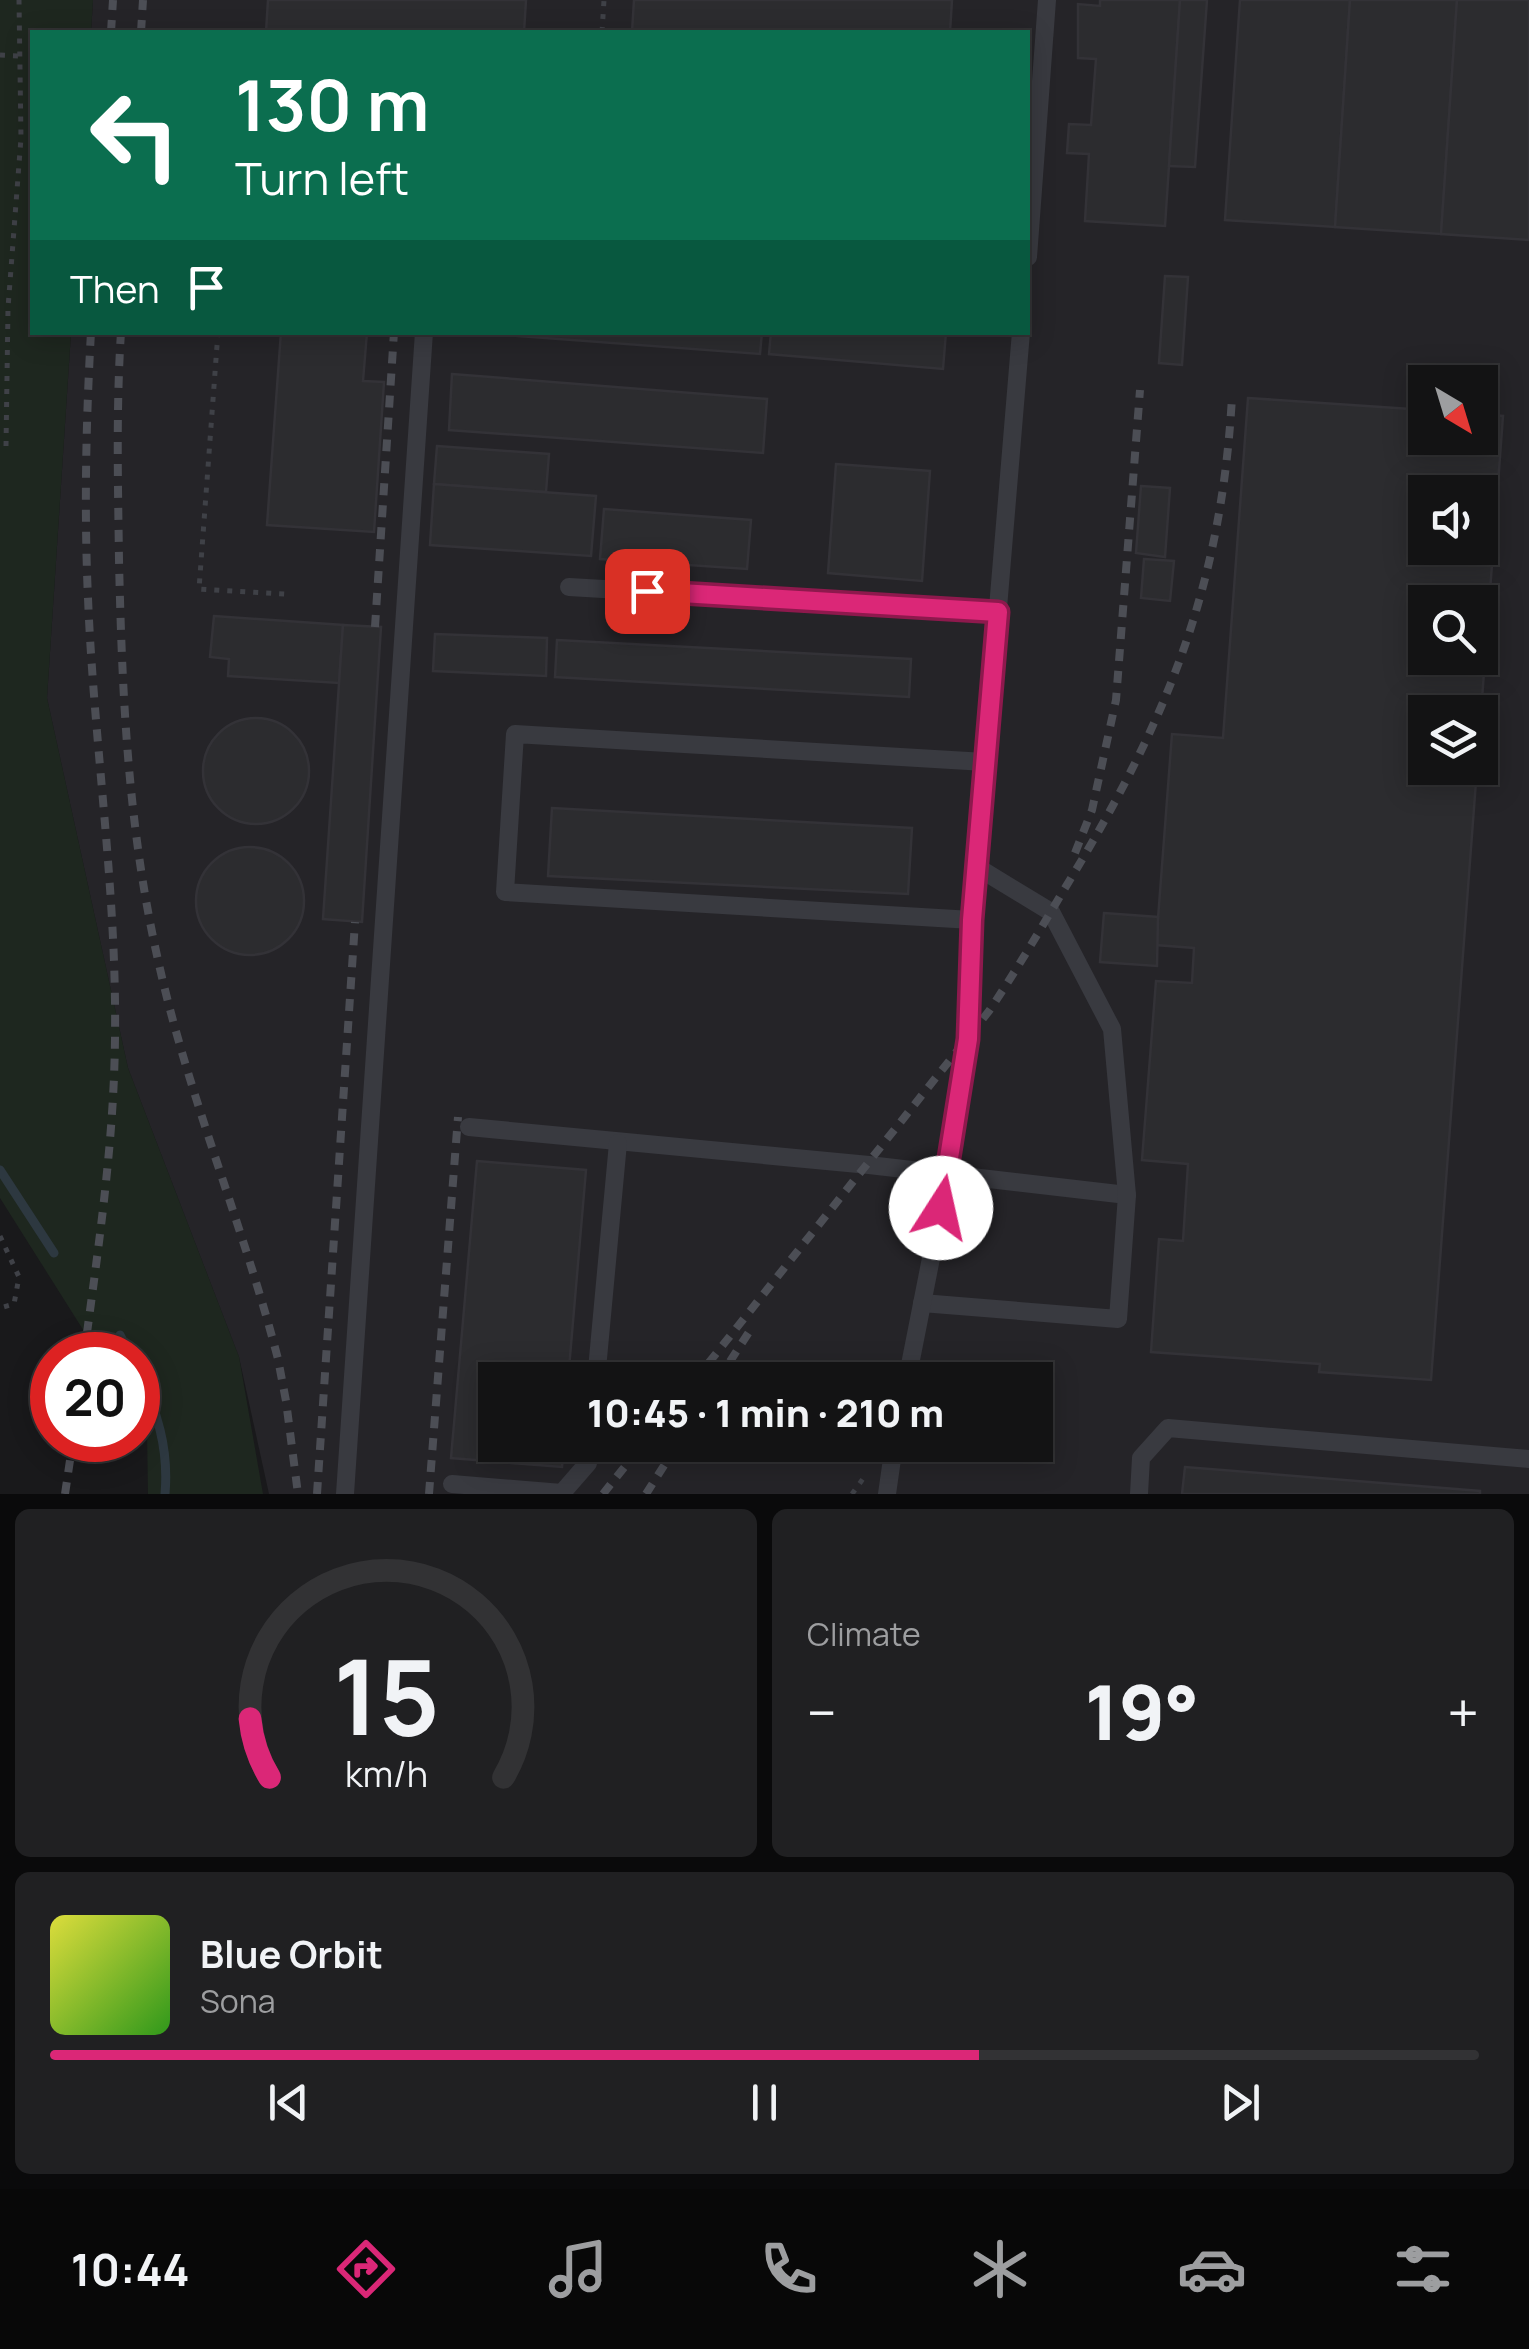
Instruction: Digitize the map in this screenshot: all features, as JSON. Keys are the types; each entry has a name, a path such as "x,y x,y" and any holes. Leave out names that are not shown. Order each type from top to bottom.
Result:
{"lane":[{"path":"1030,230 1047,0"},
{"path":"345,1494 424,335"},
{"path":"911,1362 948,1177 968,1039 972,920 1021,335"},
{"path":"569,587 998,612"},
{"path":"972,920 505,892 515,734 986,762"},
{"path":"922,1303 1118,1319 1127,1195 1112,1028 1051,912 976,867"},
{"path":"469,1128 1127,1195"},
{"path":"598,1362 618,1143"},
{"path":"1139,1494 1141,1458 1168,1428 1529,1459"},
{"path":"452,1484 562,1493 588,1462"},
{"path":"887,1494 892,1462"}],"path":[{"path":"6,446 8,308 21,138 19,0"},
{"path":"602,30 604,0"},
{"path":"0,55 20,56"},
{"path":"218,335 199,589 285,594"},
{"path":"0,1236 19,1277 14,1304 0,1308"}],"shaded area":[{"path":"0,0 93,0 91,30 30,30 30,335 71,335 47,698 128,1068 239,1357 263,1494 148,1494 147,1462 160,1462 160,1332 84,1332 0,1198"},
{"path":"93,0 1529,0 1529,1494 269,1494 239,1357 128,1068 47,698 71,335 1030,335 1030,30 91,30"}],"building":[{"path":"268,0 526,0 524,30 266,30"},
{"path":"634,0 952,0 950,30 632,30"},
{"path":"1100,0 1180,0 1165,226 1085,221 1089,154 1067,153 1069,124 1091,125 1096,59 1078,58 1078,4 1100,6"},
{"path":"1180,0 1207,0 1195,167 1169,166"},
{"path":"1240,0 1350,0 1335,227 1225,220"},
{"path":"1350,0 1457,0 1441,234 1335,227"},
{"path":"1457,0 1529,0 1529,240 1441,234"},
{"path":"1165,276 1188,277 1182,365 1159,363"},
{"path":"281,335 367,335 363,381 384,382 374,532 267,525"},
{"path":"506,335 762,335 760,354"},
{"path":"771,335 946,335 943,369 769,354"},
{"path":"452,374 767,399 763,453 449,430"},
{"path":"1248,398 1408,409 1408,455 1498,455 1498,416 1503,416 1498,483 1498,475 1408,475 1408,565 1492,565 1490,585 1408,585 1408,675 1484,675 1482,695 1408,695 1408,785 1476,785 1431,1380 1319,1372 1320,1364 1151,1352 1159,1239 1183,1241 1188,1164 1142,1160 1156,981 1192,983 1194,948 1156,945 1172,734 1223,738"},
{"path":"437,446 549,454 546,492 434,484"},
{"path":"836,464 930,471 922,581 828,573"},
{"path":"434,484 596,496 591,556 430,545"},
{"path":"1141,486 1170,488 1165,557 1136,553"},
{"path":"604,509 751,520 747,569 600,559"},
{"path":"1144,559 1174,561 1170,601 1141,598"},
{"path":"214,616 343,625 339,683 228,676 229,659 210,657"},
{"path":"343,625 381,627 362,922 323,919"},
{"path":"435,634 547,638 546,676 433,671"},
{"path":"557,640 911,659 909,697 555,677"},
{"path":"256,718 276,722 293,734 305,751 309,771 305,791 293,808 276,820 256,824 236,820 219,808 207,791 203,771 207,751 219,734 236,722"},
{"path":"552,808 912,828 908,894 548,876"},
{"path":"250,847 271,851 288,863 300,880 304,901 300,922 288,939 271,951 250,955 229,951 212,939 200,922 196,901 200,880 212,863 229,851"},
{"path":"1104,913 1158,917 1157,966 1100,962"},
{"path":"477,1161 586,1170 570,1362 478,1362 478,1460 451,1458"},
{"path":"500,1462 562,1462 562,1467"},
{"path":"1185,1467 1480,1491 1480,1494 1182,1494"}],"waterway":[{"path":"0,1170 54,1253"},
{"path":"160,1430 165,1494"}],"railway":[{"path":"111,30 113,0"},
{"path":"141,30 143,0"},
{"path":"87,1332 108,1157 115,1038 112,928 87,565 91,335"},
{"path":"121,335 120,610 128,761 140,861 170,1011 278,1359 298,1494"},
{"path":"375,627 394,335"},
{"path":"1075,853 1092,810 1116,700 1140,390"},
{"path":"709,1362 989,1011 1132,770 1182,654 1201,595 1226,467 1232,397"},
{"path":"317,1494 355,922"},
{"path":"429,1494 458,1117"},
{"path":"730,1362 749,1332"},
{"path":"65,1494 70,1462"},
{"path":"603,1494 628,1462"},
{"path":"646,1494 666,1462"}],"route":[{"path":"647,591 998,612 972,920 968,1039 941,1208"}]}
